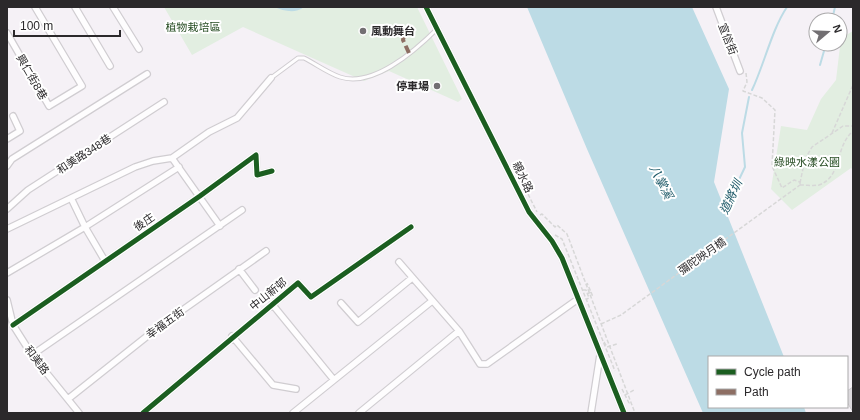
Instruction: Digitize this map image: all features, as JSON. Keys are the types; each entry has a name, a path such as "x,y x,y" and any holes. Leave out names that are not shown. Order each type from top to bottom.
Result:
{"street":[{"name":"興仁街8巷","path":"7,33 49,106 82,86 34,7"},
{"path":"75,7 110,66"},
{"path":"113,7 139,49"},
{"name":"親水路","path":"426,7 438,28 529,212 552,241 562,258 624,413"},
{"name":"宣信街","path":"716,7 740,71"},
{"path":"7,166 12,159 147,74"},
{"path":"7,229 135,167 153,161 172,158 209,132 237,118 271,78"},
{"name":"和美路348巷","path":"7,209 28,190 164,102"},
{"path":"7,139 20,131 13,116"},
{"name":"後庄","path":"13,325 200,196 256,155 257,175 272,171"},
{"path":"172,158 220,226"},
{"path":"7,273 84,227 179,167"},
{"path":"71,198 84,227 105,261"},
{"path":"32,355 242,210"},
{"name":"中山新邨","path":"143,413 232,336 298,283 311,297 412,227"},
{"name":"幸福五街","path":"68,398 160,326 266,250"},
{"path":"399,262 459,330 480,364 487,364 578,299"},
{"path":"240,269 255,290"},
{"path":"341,303 358,322 412,278"},
{"name":"和美路","path":"7,300 13,325 32,355 79,413"},
{"path":"293,413 432,301"},
{"path":"272,304 334,380"},
{"path":"359,413 459,330"},
{"path":"232,336 273,385 296,389"},
{"path":"591,413 600,355"}],"lane":[{"path":"271,78 298,58 304,58 340,77 352,79 376,74 394,64 438,28"}],"path":[{"path":"740,71 746,73 747,82 743,91 762,98 775,110 772,166 782,188 794,180 800,182 800,185"},
{"path":"832,133 853,85"},
{"path":"800,185 805,159 812,147 843,126 853,126"},
{"path":"800,185 818,185 832,177 838,163 843,142 853,131"},
{"path":"540,215 542,214 555,227 558,225 567,234 601,324 608,347 635,413"},
{"path":"587,282 589,293 589,298 587,299"},
{"path":"583,290 586,290 593,297"},
{"path":"601,335 608,347 609,351 607,352"},
{"path":"608,347 617,344"},
{"path":"622,389 627,394 628,404"},
{"path":"627,394 634,390"}],"green space":[{"name":"植物栽培區","path":"164,7 417,7 462,99 458,102 389,71 364,81 243,27 192,55"},
{"name":"綠映水漾公園","path":"853,31 853,170 851,168 792,210 771,189 781,126 807,130 821,99 836,80 839,52 848,52 848,34"}],"water":[{"path":"274,7 304,7 297,11 286,11"},
{"name":"八掌溪","path":"527,7 692,7 729,89 714,182 784,356 708,356 708,408 804,408 806,413 703,413 587,149"}],"building":[{"path":"853,387 853,412 848,404 848,390"}],"waterway":[{"name":"道將圳","path":"752,90 772,36 787,7"},
{"path":"834,12 835,7"},
{"path":"820,65 824,52"},
{"name":"道將圳","path":"724,211 745,167 742,133 749,97"}],"marked path":[{"path":"409,53 403,40 405,31 413,26"}],"cycle path":[{"path":"426,7 529,212 552,241 562,258 624,413"},
{"path":"13,325 200,196 256,155 257,175 272,171"},
{"path":"143,413 298,283 311,297 411,227"}],"place":[{"name":"風動舞台","path":"363,31"},
{"name":"停車場","path":"437,86"}]}
